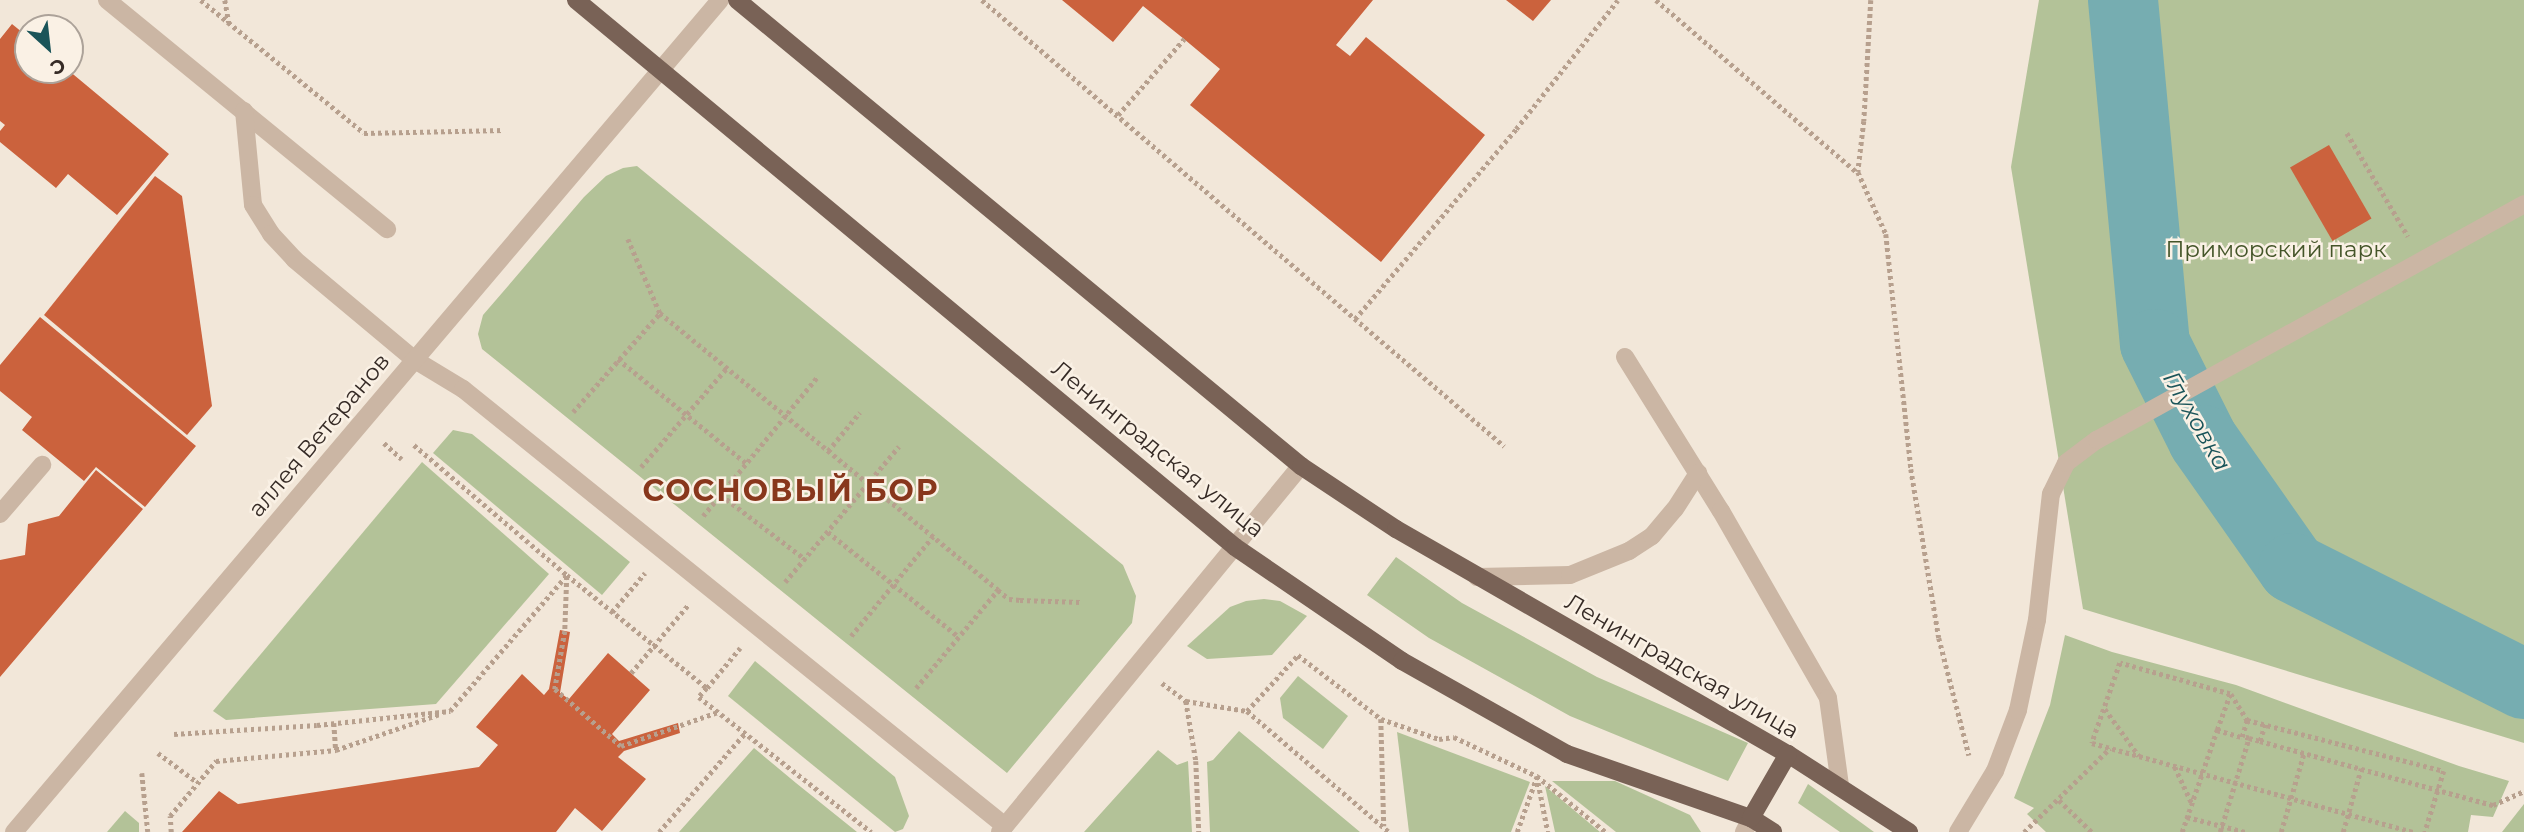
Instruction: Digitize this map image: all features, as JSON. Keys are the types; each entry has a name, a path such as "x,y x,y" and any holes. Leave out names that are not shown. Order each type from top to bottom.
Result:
{"main road":[{"name":"Ленинградская улица","path":"576,0 1235,547 1402,661 1567,754 1747,825 1773,832"},
{"name":"Ленинградская улица","path":"737,0 1301,466 1396,529 1477,578 1788,754 1909,832"},
{"path":"1747,825 1788,754"}],"street":[{"path":"107,0 387,229"},
{"name":"аллея Ветеранов","path":"14,832 720,0"},
{"path":"243,111 253,205 271,234 295,259 415,360 463,389 1002,829 1301,466"},
{"path":"1958,832 1995,771 2018,710 2038,620 2051,494 2066,463 2096,440 2524,204"},
{"path":"1625,357 1698,473 1828,698 1840,786"},
{"path":"0,514 42,466"},
{"path":"1477,578 1570,575 1622,554 1652,536 1675,509 1698,473"}],"path":[{"path":"201,0 364,132 504,130"},
{"path":"225,0 229,23"},
{"path":"982,0 1504,446"},
{"path":"1355,319 1516,130 1618,0"},
{"path":"1656,0 1857,172 1886,234 1911,469 1939,638 1973,767 1973,808"},
{"path":"1857,172 1864,121 1871,0"},
{"path":"1118,115 1184,39"},
{"path":"2347,132 2423,261"},
{"path":"628,239 660,313 998,590 1009,598 1020,600 1080,602"},
{"path":"573,412 660,313"},
{"path":"618,359 747,464"},
{"path":"641,467 726,369"},
{"path":"703,516 817,377"},
{"path":"828,452 860,412"},
{"path":"384,443 402,459"},
{"path":"414,445 567,575 707,688"},
{"path":"785,582 900,446"},
{"path":"721,495 805,559"},
{"path":"828,532 959,638"},
{"path":"851,636 933,536"},
{"path":"612,612 645,573"},
{"path":"171,832 170,816 216,761 336,750 450,711 567,575"},
{"path":"567,575 565,631 555,690 621,746 718,712"},
{"path":"916,688 998,590"},
{"path":"631,673 687,606"},
{"path":"740,649 699,696 871,832"},
{"path":"1247,711 1298,656 1381,719 1439,739 1454,737 1537,776 1606,832"},
{"path":"2413,832 2092,743 2120,663 2230,694 2247,720 2444,771 2425,832"},
{"path":"1162,683 1186,701 1247,711 1389,832"},
{"path":"2182,832 2230,694"},
{"path":"1186,701 1196,761 1199,832"},
{"path":"2104,709 2139,756"},
{"path":"174,734 334,723 450,711"},
{"path":"1381,719 1384,826"},
{"path":"2242,737 2247,720"},
{"path":"334,723 336,750"},
{"path":"2260,741 2265,724"},
{"path":"2217,730 2493,805 2524,792"},
{"path":"659,832 745,733"},
{"path":"2220,832 2249,738"},
{"path":"2024,832 2110,748"},
{"path":"158,753 197,782"},
{"path":"2281,832 2304,753"},
{"path":"2174,766 2192,803"},
{"path":"2343,832 2361,769"},
{"path":"142,773 148,832"},
{"path":"1517,832 1537,776"},
{"path":"1537,776 1548,832"},
{"path":"2059,800 2092,832"},
{"path":"2187,817 2245,832"}],"green space":[{"name":"Приморский парк","path":"2039,0 2524,0 2524,743 2083,609 2011,167"},
{"path":"637,166 1123,565 1136,596 1132,623 1007,773 482,349 478,334 483,315 584,197 606,176 623,168"},
{"path":"453,430 472,434 630,562 602,595 433,453"},
{"path":"422,462 549,574 436,704 226,720 213,711"},
{"path":"1396,557 1462,603 1597,677 1748,743 1728,781 1570,716 1429,638 1367,595"},
{"path":"1246,601 1280,601 1307,616 1272,655 1207,659 1187,646 1230,607"},
{"path":"2065,635 2112,652 2236,685 2459,766 2509,781 2493,817 2471,815 2468,832 2046,832 2027,814 2034,808 2014,798 2050,705"},
{"path":"755,661 895,777 909,816 903,829 895,832 728,696"},
{"path":"1298,676 1348,716 1323,749 1283,718 1280,698"},
{"path":"1239,731 1360,832 1210,832 1207,762 1213,760"},
{"path":"1397,732 1530,782 1511,832 1409,832"},
{"path":"754,748 796,783 857,832 679,832"},
{"path":"1158,750 1177,765 1188,761 1192,832 1084,832"},
{"path":"1552,781 1615,781 1690,815 1701,832 1616,832"},
{"path":"1808,784 1874,832 1840,832 1798,803"},
{"path":"1545,786 1600,832 1555,832"},
{"path":"2524,804 2524,832 2502,832"},
{"path":"125,811 139,823 139,832 107,832"}],"building":[{"path":"1062,0 1373,0 1336,45 1350,56 1366,37 1485,135 1381,262 1190,105 1220,69 1184,39 1143,6 1113,42"},
{"path":"1506,0 1551,0 1533,21"},
{"path":"12,24 14,26 14,84 84,83 169,154 117,215 68,174 56,188 0,142 0,131 5,125 0,121 0,39"},
{"path":"2329,145 2372,219 2333,241 2290,168"},
{"path":"155,176 182,196 212,406 187,435 44,315"},
{"path":"40,317 196,446 145,507 96,467 84,481 22,430 32,417 0,391 0,365"},
{"path":"96,470 143,509 0,677 0,560 25,555 28,524 59,516"},
{"path":"560,630 570,632 560,693 569,699 608,653 650,690 612,734 619,741 678,723 680,733 624,751 618,757 646,779 602,831 575,808 556,832 182,832 219,791 238,804 479,767 498,745 476,727 522,674 544,695 549,689"}],"waterway":[{"name":"Глуховка","path":"2123,0 2155,344 2203,440 2293,568 2524,684"}],"district":[{"name":"СОСНОВЫЙ БОР","path":"791,491"}]}
